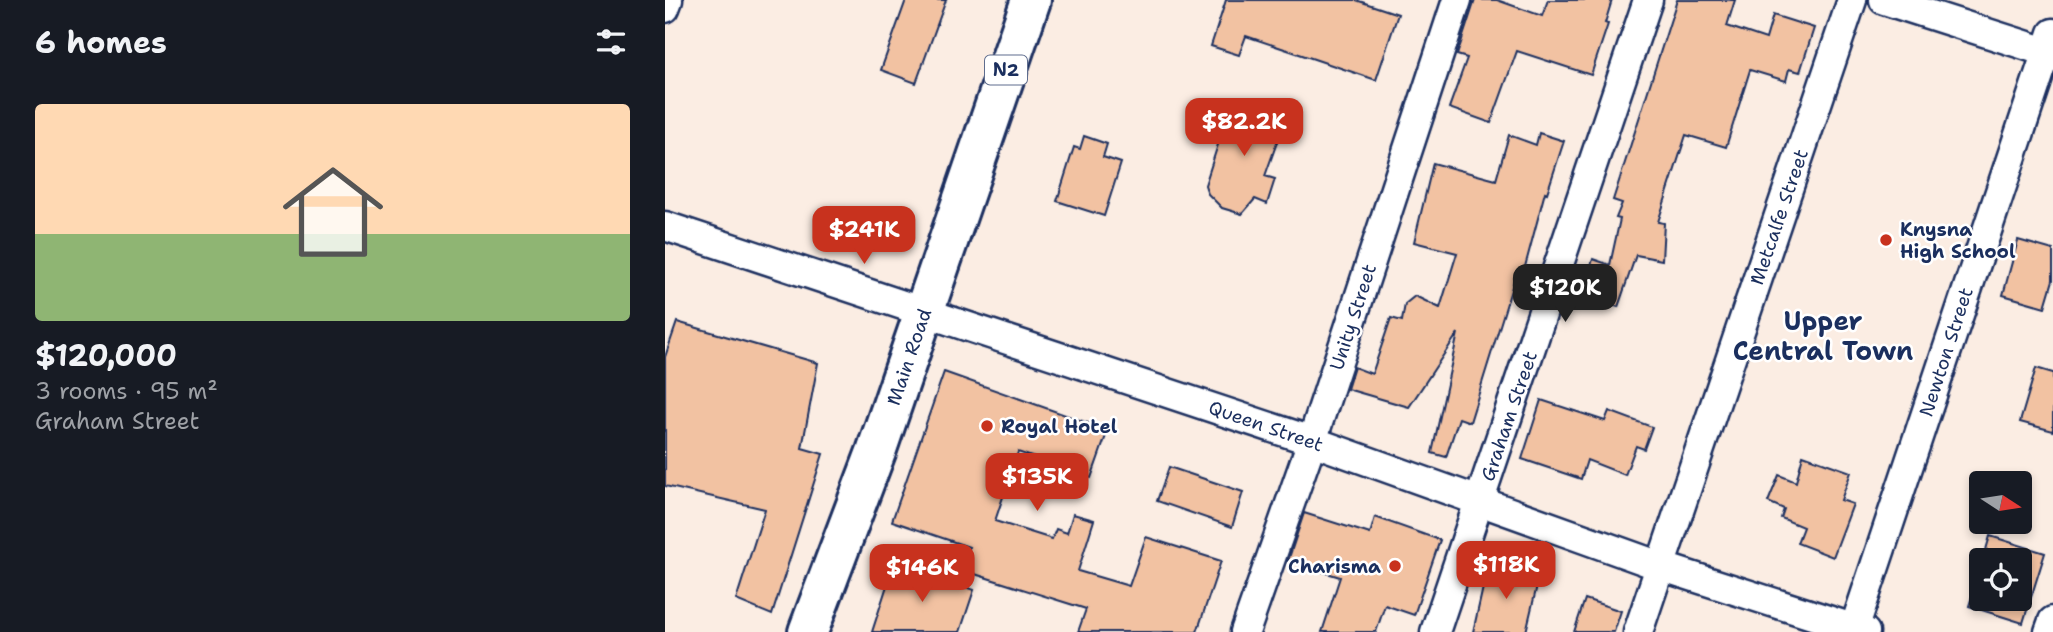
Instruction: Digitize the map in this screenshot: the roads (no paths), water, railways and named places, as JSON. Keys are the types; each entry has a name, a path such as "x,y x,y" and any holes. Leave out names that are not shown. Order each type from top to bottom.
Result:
{"highway":[{"name":"Main Road","path":"808,632 876,452 1031,0"}],"street":[{"path":"665,8 668,0"},
{"name":"Unity Street","path":"1245,632 1312,441 1457,0"},
{"name":"Graham Street","path":"1435,632 1648,0"},
{"name":"Metcalfe Street","path":"1637,632 1852,0"},
{"path":"1884,0 2051,46"},
{"name":"Newton Street","path":"1857,631 2051,46"},
{"name":"Queen Street","path":"665,226 1312,441 1660,566 1857,631"},
{"path":"2049,632 2053,621"}],"place":[{"name":"Knysna High School","path":"1886,240"},
{"name":"Royal Hotel","path":"987,426"},
{"name":"Charisma","path":"1395,566"}],"district":[{"name":"Upper Central Town","path":"1823,335"}]}
